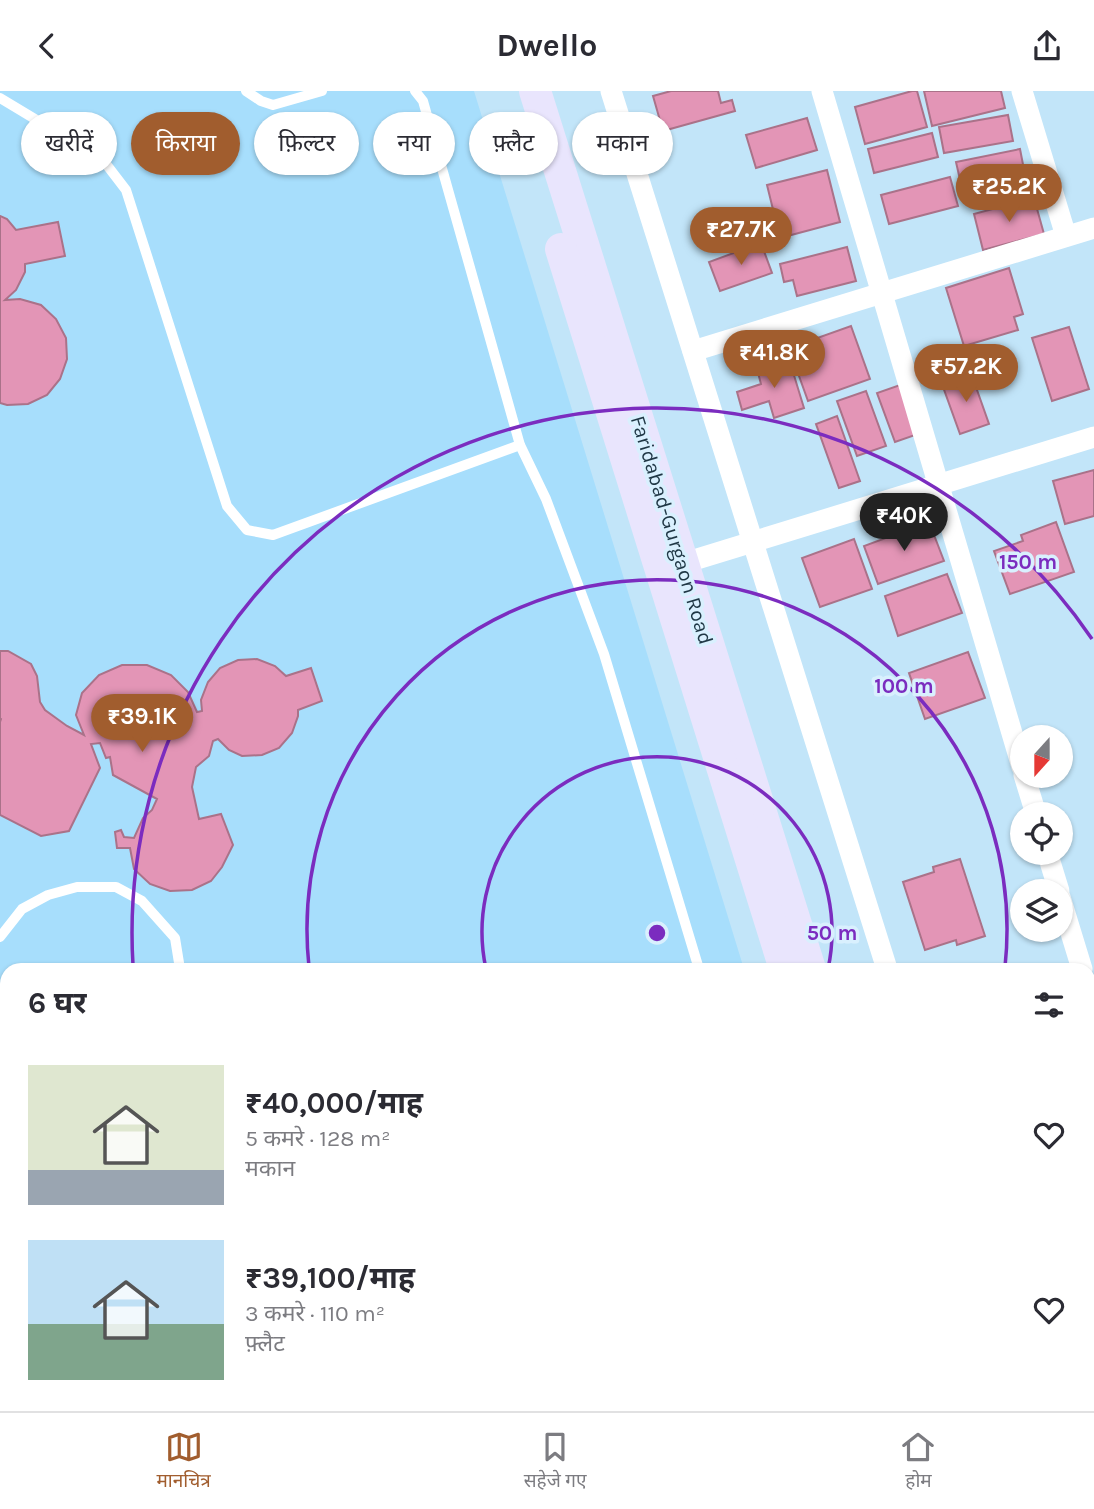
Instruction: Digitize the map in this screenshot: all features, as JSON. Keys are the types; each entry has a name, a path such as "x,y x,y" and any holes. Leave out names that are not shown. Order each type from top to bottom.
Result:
{"main road":[{"name":"Faridabad-Gurgaon Road","path":"512,91 808,963"},
{"name":"Faridabad-Gurgaon Road","path":"535,91 783,963"}],"street":[{"path":"611,91 885,963"},
{"path":"822,91 1010,727"},
{"path":"1022,91 1066,236"},
{"path":"693,351 1094,228"},
{"path":"672,567 1094,437"},
{"path":"1073,922 1085,945 1083,963"}],"lane":[{"path":"246,91 273,105 322,91"},
{"path":"415,91 423,101 520,445 546,499 604,654 697,963"},
{"path":"0,97 103,160 126,190 227,506 247,530 273,535 520,445"},
{"path":"0,937 22,909 48,895 77,887 116,887 142,901 175,939 179,963"}],"shaded area":[{"path":"0,91 474,91 480,112 469,112 469,175 500,175 742,963 0,963"}],"building":[{"path":"671,91 718,91 721,103 732,100 735,111 673,128 673,112 658,112 653,96"},
{"path":"917,91 927,127 865,144 855,107"},
{"path":"924,91 1001,91 1005,108 932,126"},
{"path":"1008,115 1013,141 944,153 939,127"},
{"path":"807,118 817,150 756,168 746,135"},
{"path":"932,133 938,157 874,173 868,149"},
{"path":"1020,149 1026,180 963,193 956,162"},
{"path":"827,170 840,222 780,238 767,185"},
{"path":"950,177 958,206 889,224 881,195"},
{"path":"1034,198 1044,234 983,250 974,214"},
{"path":"0,216 7,219 16,230 58,222 65,256 25,264 25,272 16,290 5,300 20,299 41,305 56,319 66,338 67,359 60,379 47,395 28,404 0,403"},
{"path":"761,243 772,273 720,291 709,262"},
{"path":"847,247 856,281 797,296 793,280 784,282 780,264"},
{"path":"1009,268 1023,314 1014,317 1018,330 964,346 946,288"},
{"path":"851,326 870,379 808,401 789,348"},
{"path":"1069,327 1089,389 1052,401 1032,338"},
{"path":"789,359 804,408 774,418 769,401 742,410 737,392 761,384 757,369"},
{"path":"971,373 989,424 960,434 942,384"},
{"path":"903,384 921,433 895,442 877,393"},
{"path":"866,391 886,446 857,456 837,401"},
{"path":"837,416 860,481 839,488 816,424"},
{"path":"1094,470 1094,516 1065,524 1053,481"},
{"path":"929,522 944,561 878,584 864,546"},
{"path":"1056,522 1074,572 1010,594 994,551 1023,541 1021,535"},
{"path":"854,539 872,589 820,607 802,558"},
{"path":"947,574 962,613 898,636 885,596"},
{"path":"0,651 8,651 31,664 37,676 40,702 45,710 84,735 76,715 82,693 99,675 122,665 147,665 171,675 188,692 197,712 202,711 201,700 208,682 220,668 238,660 257,659 275,666 286,676 311,668 322,701 298,710 292,733 279,748 262,755 242,756 229,750 218,739 213,741 209,756 196,767 192,787 199,819 221,814 233,845 211,881 192,890 170,891 150,884 134,869 130,848 117,848 115,832 121,830 124,837 134,838 143,818 152,810 157,799 113,775 110,757 106,758 100,743 91,744 100,768 69,831 41,836 0,815"},
{"path":"968,652 985,698 925,719 909,673"},
{"path":"960,859 985,936 957,945 956,940 925,950 903,882 934,872 933,867"}]}
